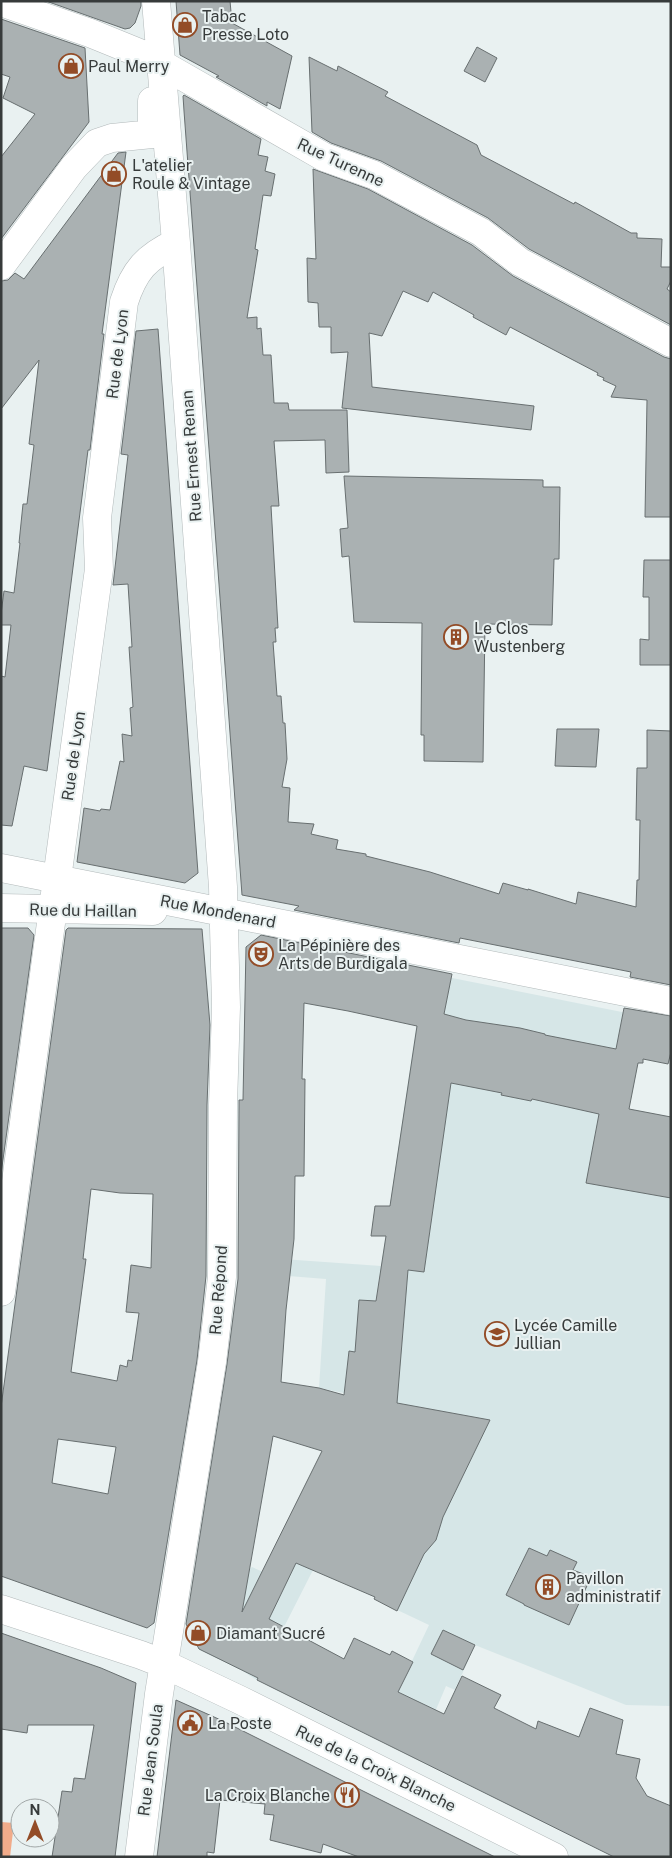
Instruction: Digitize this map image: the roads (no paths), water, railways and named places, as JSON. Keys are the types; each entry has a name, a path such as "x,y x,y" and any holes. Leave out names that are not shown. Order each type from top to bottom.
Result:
{"street":[{"path":"155,60 156,1"},
{"name":"Rue Turenne","path":"1,2 98,36 155,60 324,157 374,175 481,232 520,262 671,343"},
{"name":"Rue Ernest Renan","path":"155,60 153,116 159,133 176,243 225,912"},
{"path":"1,266 74,167 97,143 112,138 159,133"},
{"name":"Rue de Lyon","path":"1,1292 99,569 97,518 124,302 129,285 140,268 159,251 176,243"},
{"name":"Rue Mondenard","path":"1,868 671,1000"},
{"name":"Rue du Haillan","path":"1,908 193,913 225,912"},
{"name":"Rue Répond","path":"164,1664 212,1362 222,1277 223,1105 226,1007 225,912"},
{"name":"Rue de la Croix Blanche","path":"1,1609 164,1664 554,1857"},
{"name":"Rue Jean Soula","path":"138,1857 164,1664"}],"place":[{"name":"Tabac Presse Loto","path":"185,25"},
{"name":"Paul Merry","path":"71,66"},
{"name":"L'atelier Roule & Vintage","path":"114,174"},
{"name":"Le Clos Wustenberg","path":"456,637"},
{"name":"La Pépinière des Arts de Burdigala","path":"261,954"},
{"name":"Lycée Camille Jullian","path":"497,1334"},
{"name":"Pavillon administratif","path":"548,1587"},
{"name":"Diamant Sucré","path":"198,1633"},
{"name":"La Poste","path":"190,1723"},
{"name":"La Croix Blanche","path":"347,1795"}]}
